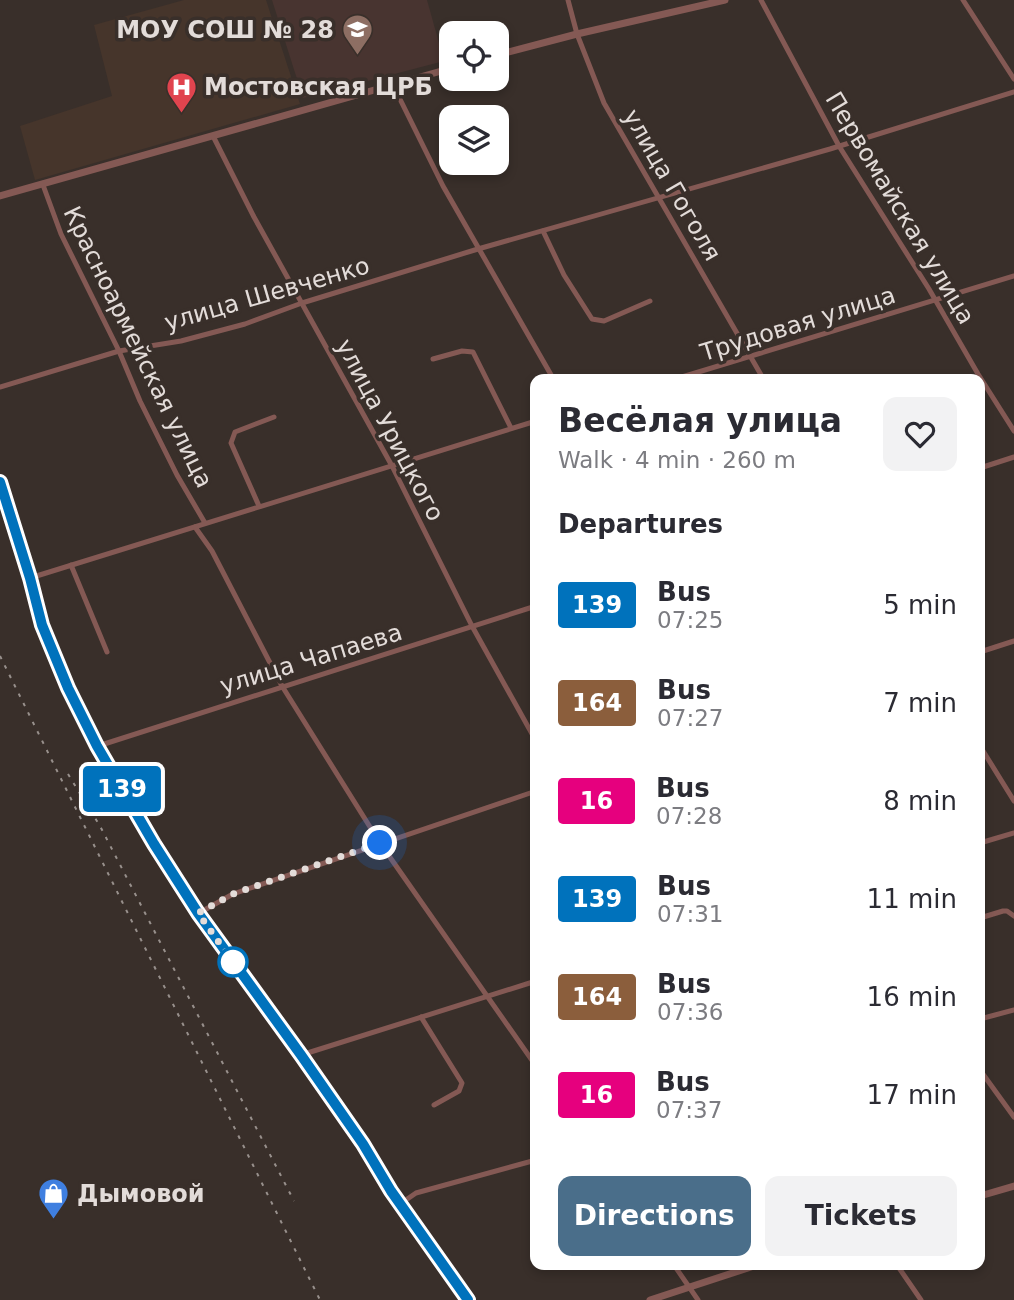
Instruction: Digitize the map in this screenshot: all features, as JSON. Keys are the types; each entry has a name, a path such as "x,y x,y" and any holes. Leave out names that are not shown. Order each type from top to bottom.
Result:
{"street":[{"name":"улица Гоголя","path":"568,0 577,34 604,103 760,374"},
{"path":"509,52 725,0"},
{"name":"Первомайская улица","path":"761,0 839,146 980,374"},
{"path":"963,0 1014,79"},
{"path":"0,196 439,72"},
{"path":"393,85 437,174 551,374"},
{"name":"улица Шевченко","path":"0,387 119,351 181,341 244,324 302,303 440,263 478,249 648,200 660,199 1014,92"},
{"name":"улица Урицкого","path":"213,136 391,466 472,626 530,730"},
{"name":"Красноармейская улица","path":"43,185 67,246 119,351 152,426 205,523"},
{"path":"543,231 564,275 592,319 604,321 650,301"},
{"name":"Трудовая улица","path":"692,374 1014,276"},
{"path":"433,359 461,351 473,352 511,428"},
{"name":"Первомайская улица","path":"985,383 1014,431"},
{"path":"259,506 231,443 236,432 274,417"},
{"path":"30,578 530,423"},
{"path":"985,466 1014,457"},
{"path":"0,482 42,625 68,688 97,746 198,913 301,1055 363,1144 400,1204 468,1300"},
{"name":"Красноармейская улица","path":"195,527 212,551 282,686 380,843 530,1058"},
{"path":"71,565 107,652"},
{"name":"улица Чапаева","path":"97,746 530,608"},
{"path":"985,650 1014,641"},
{"path":"985,754 1014,801"},
{"path":"198,913 233,894 530,793"},
{"path":"985,842 1014,833"},
{"path":"985,916 1003,911 1014,916"},
{"path":"301,1055 530,983"},
{"path":"985,1018 1014,1010"},
{"path":"421,1017 462,1083 459,1091 434,1105"},
{"path":"985,1077 1014,1117"},
{"path":"400,1204 416,1193 530,1162"},
{"path":"985,1195 1014,1186"},
{"path":"677,1270 698,1300"},
{"path":"650,1300 742,1270"},
{"path":"900,1270 920,1300"}],"shaded area":[{"path":"184,0 266,0 300,104 35,180 20,126 112,96 94,25"},
{"path":"272,0 427,0 439,43 439,62 303,98"}],"railway":[{"path":"0,656 320,1300"},
{"path":"68,774 100,826 294,1201"}],"bus line":[{"name":"139","path":"0,482 19,539 42,625 68,688 97,746 198,913 301,1055 363,1144 382,1178 468,1300"}],"place":[{"name":"МОУ СОШ № 28","path":"357,57"},
{"name":"Мостовская ЦРБ","path":"181,114"},
{"name":"Дымовой","path":"54,1221"}],"route":[{"path":"233,962 198,913 233,894 380,843"}]}
